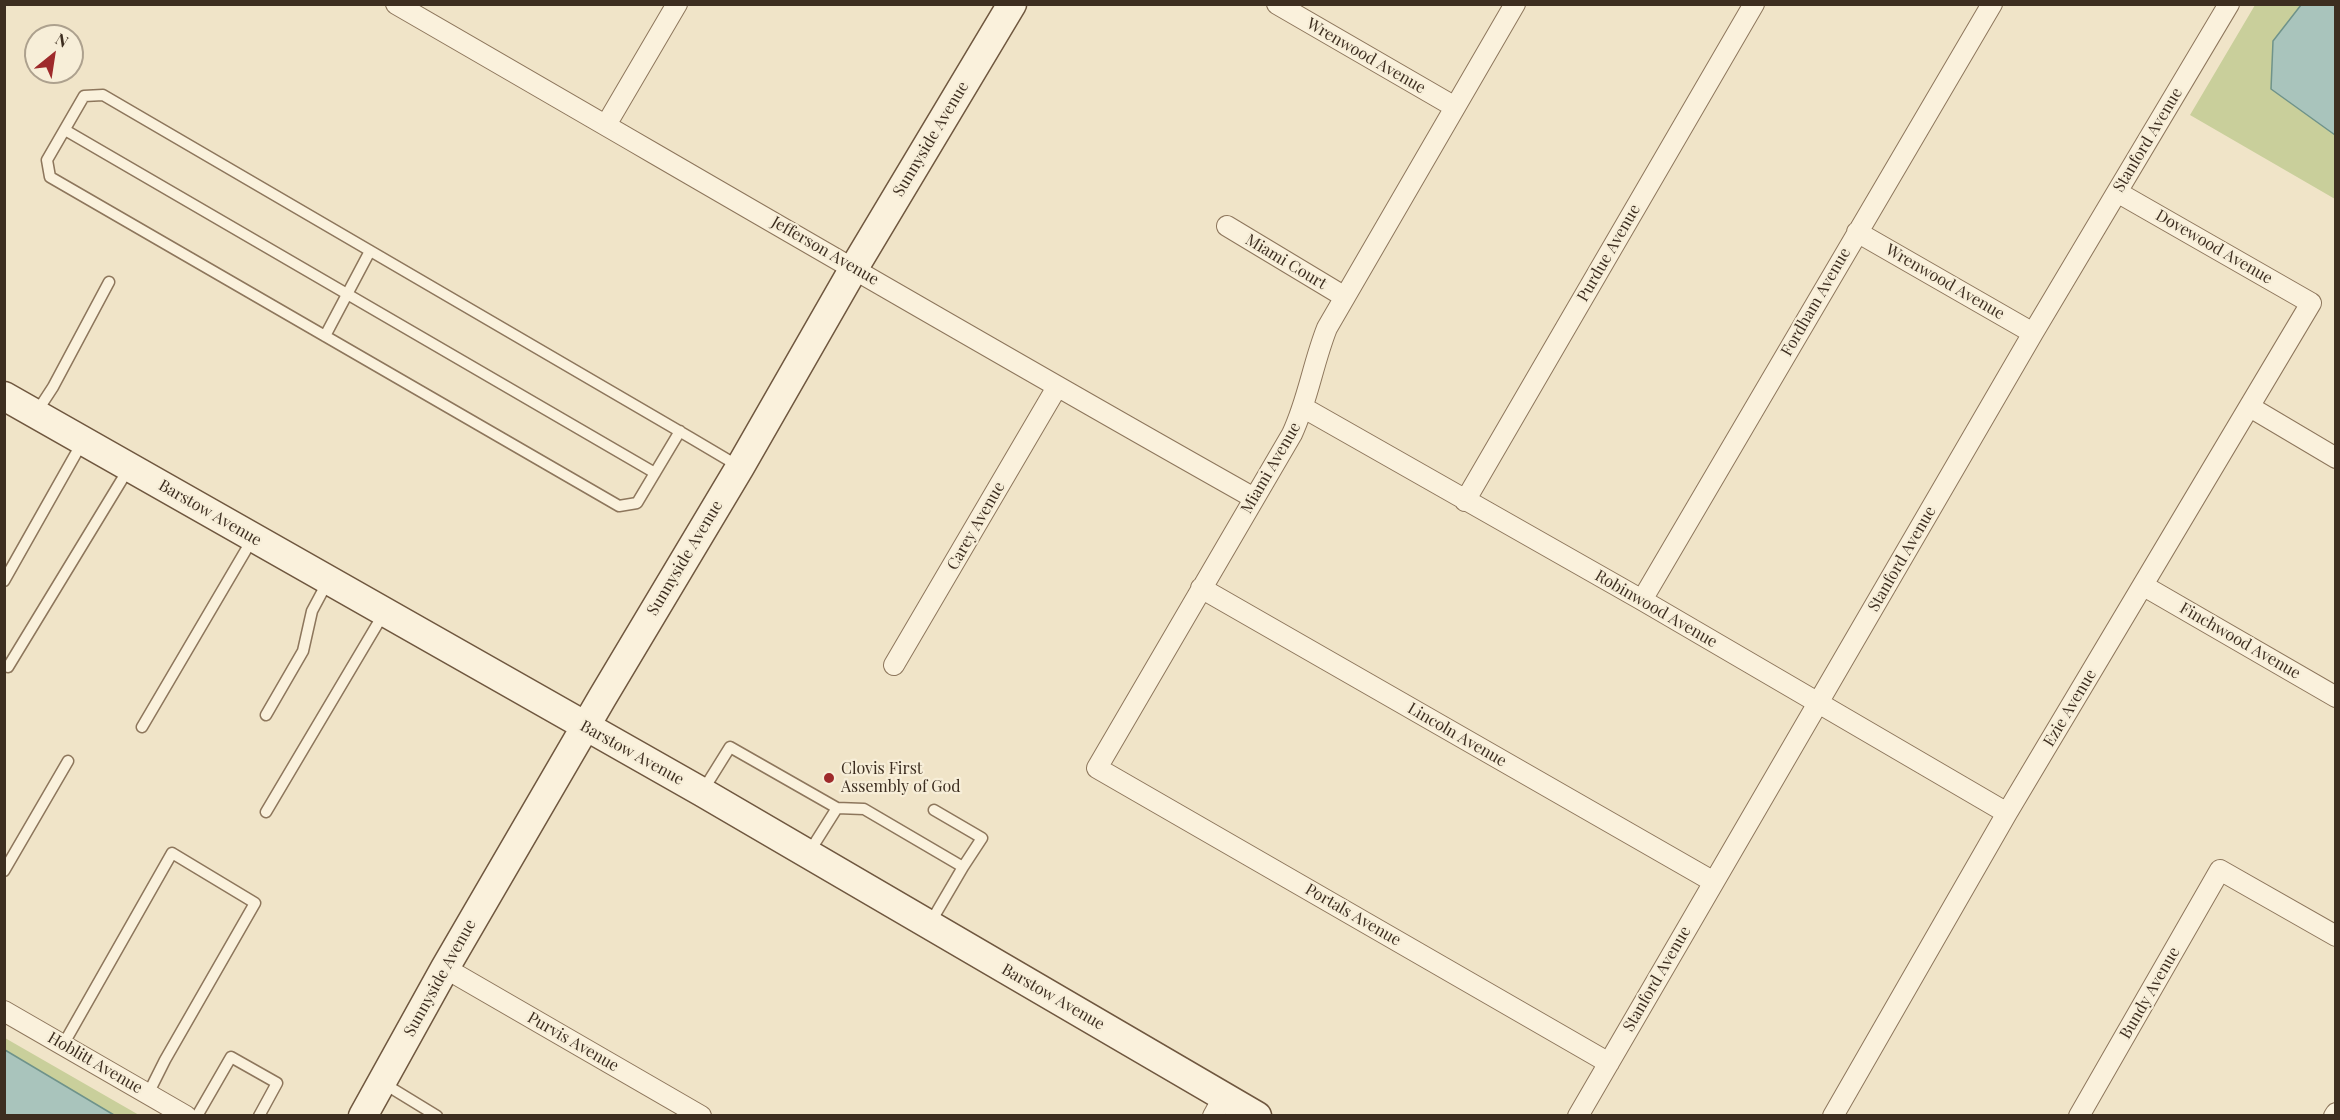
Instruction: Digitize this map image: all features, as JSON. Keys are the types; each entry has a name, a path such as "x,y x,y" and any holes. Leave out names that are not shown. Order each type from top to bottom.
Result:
{"main road":[{"name":"Sunnyside Avenue","path":"363,1116 445,968 585,728 740,467 854,268 1012,4"},
{"name":"Barstow Avenue","path":"4,396 585,728 702,792 929,925 1218,1106 1257,1116"}],"street":[{"name":"Jefferson Avenue","path":"396,4 1057,387 1254,498"},
{"path":"606,125 677,4"},
{"name":"Wrenwood Avenue","path":"1277,4 1455,107"},
{"name":"Miami Avenue","path":"1097,768 1292,434 1304,408 1316,357 1327,328 1515,4"},
{"name":"Purdue Avenue","path":"1465,501 1754,4"},
{"name":"Fordham Avenue","path":"1642,600 1992,4"},
{"name":"Stanford Avenue","path":"1578,1116 2034,333 2229,4"},
{"name":"Dovewood Avenue","path":"2117,192 2311,303"},
{"name":"Miami Court","path":"1227,226 1345,297"},
{"name":"Wrenwood Avenue","path":"1857,232 2034,333"},
{"name":"Ezie Avenue","path":"1833,1116 2007,813 2311,303"},
{"name":"Carey Avenue","path":"894,665 1057,387"},
{"path":"2250,407 2336,458"},
{"name":"Robinwood Avenue","path":"1304,408 1642,600 2007,813"},
{"name":"Finchwood Avenue","path":"2144,586 2336,697"},
{"name":"Lincoln Avenue","path":"1201,588 1714,882"},
{"name":"Portals Avenue","path":"1097,768 1609,1063"},
{"name":"Bundy Avenue","path":"2079,1116 2220,870 2336,936"},
{"name":"Purvis Avenue","path":"445,968 701,1116"},
{"name":"Hoblitt Avenue","path":"4,1011 186,1116"}],"lane":[{"path":"680,431 638,503 619,506 50,177 47,160 84,96 103,95 680,431 740,467"},
{"path":"64,130 655,473"},
{"path":"325,336 369,251"},
{"path":"36,414 110,282"},
{"path":"4,581 83,441"},
{"path":"8,667 130,467"},
{"path":"142,727 253,538"},
{"path":"267,715 303,651 312,611 328,581"},
{"path":"266,812 384,612"},
{"path":"702,792 730,747 837,808 864,809 963,867"},
{"path":"4,871 68,761"},
{"path":"808,854 837,808"},
{"path":"929,925 982,838 934,810"},
{"path":"63,1045 172,853 255,903 148,1094"},
{"path":"197,1116 231,1057 277,1083 259,1116"},
{"path":"382,1083 437,1116"}],"green space":[{"path":"2255,5 2335,5 2335,199 2190,115"},
{"path":"5,1038 139,1115 5,1115"}],"water":[{"path":"2301,5 2335,5 2335,135 2271,89 2273,41"},
{"path":"5,1050 114,1115 5,1115"}],"place":[{"name":"Clovis First Assembly of God","path":"829,778"}]}
